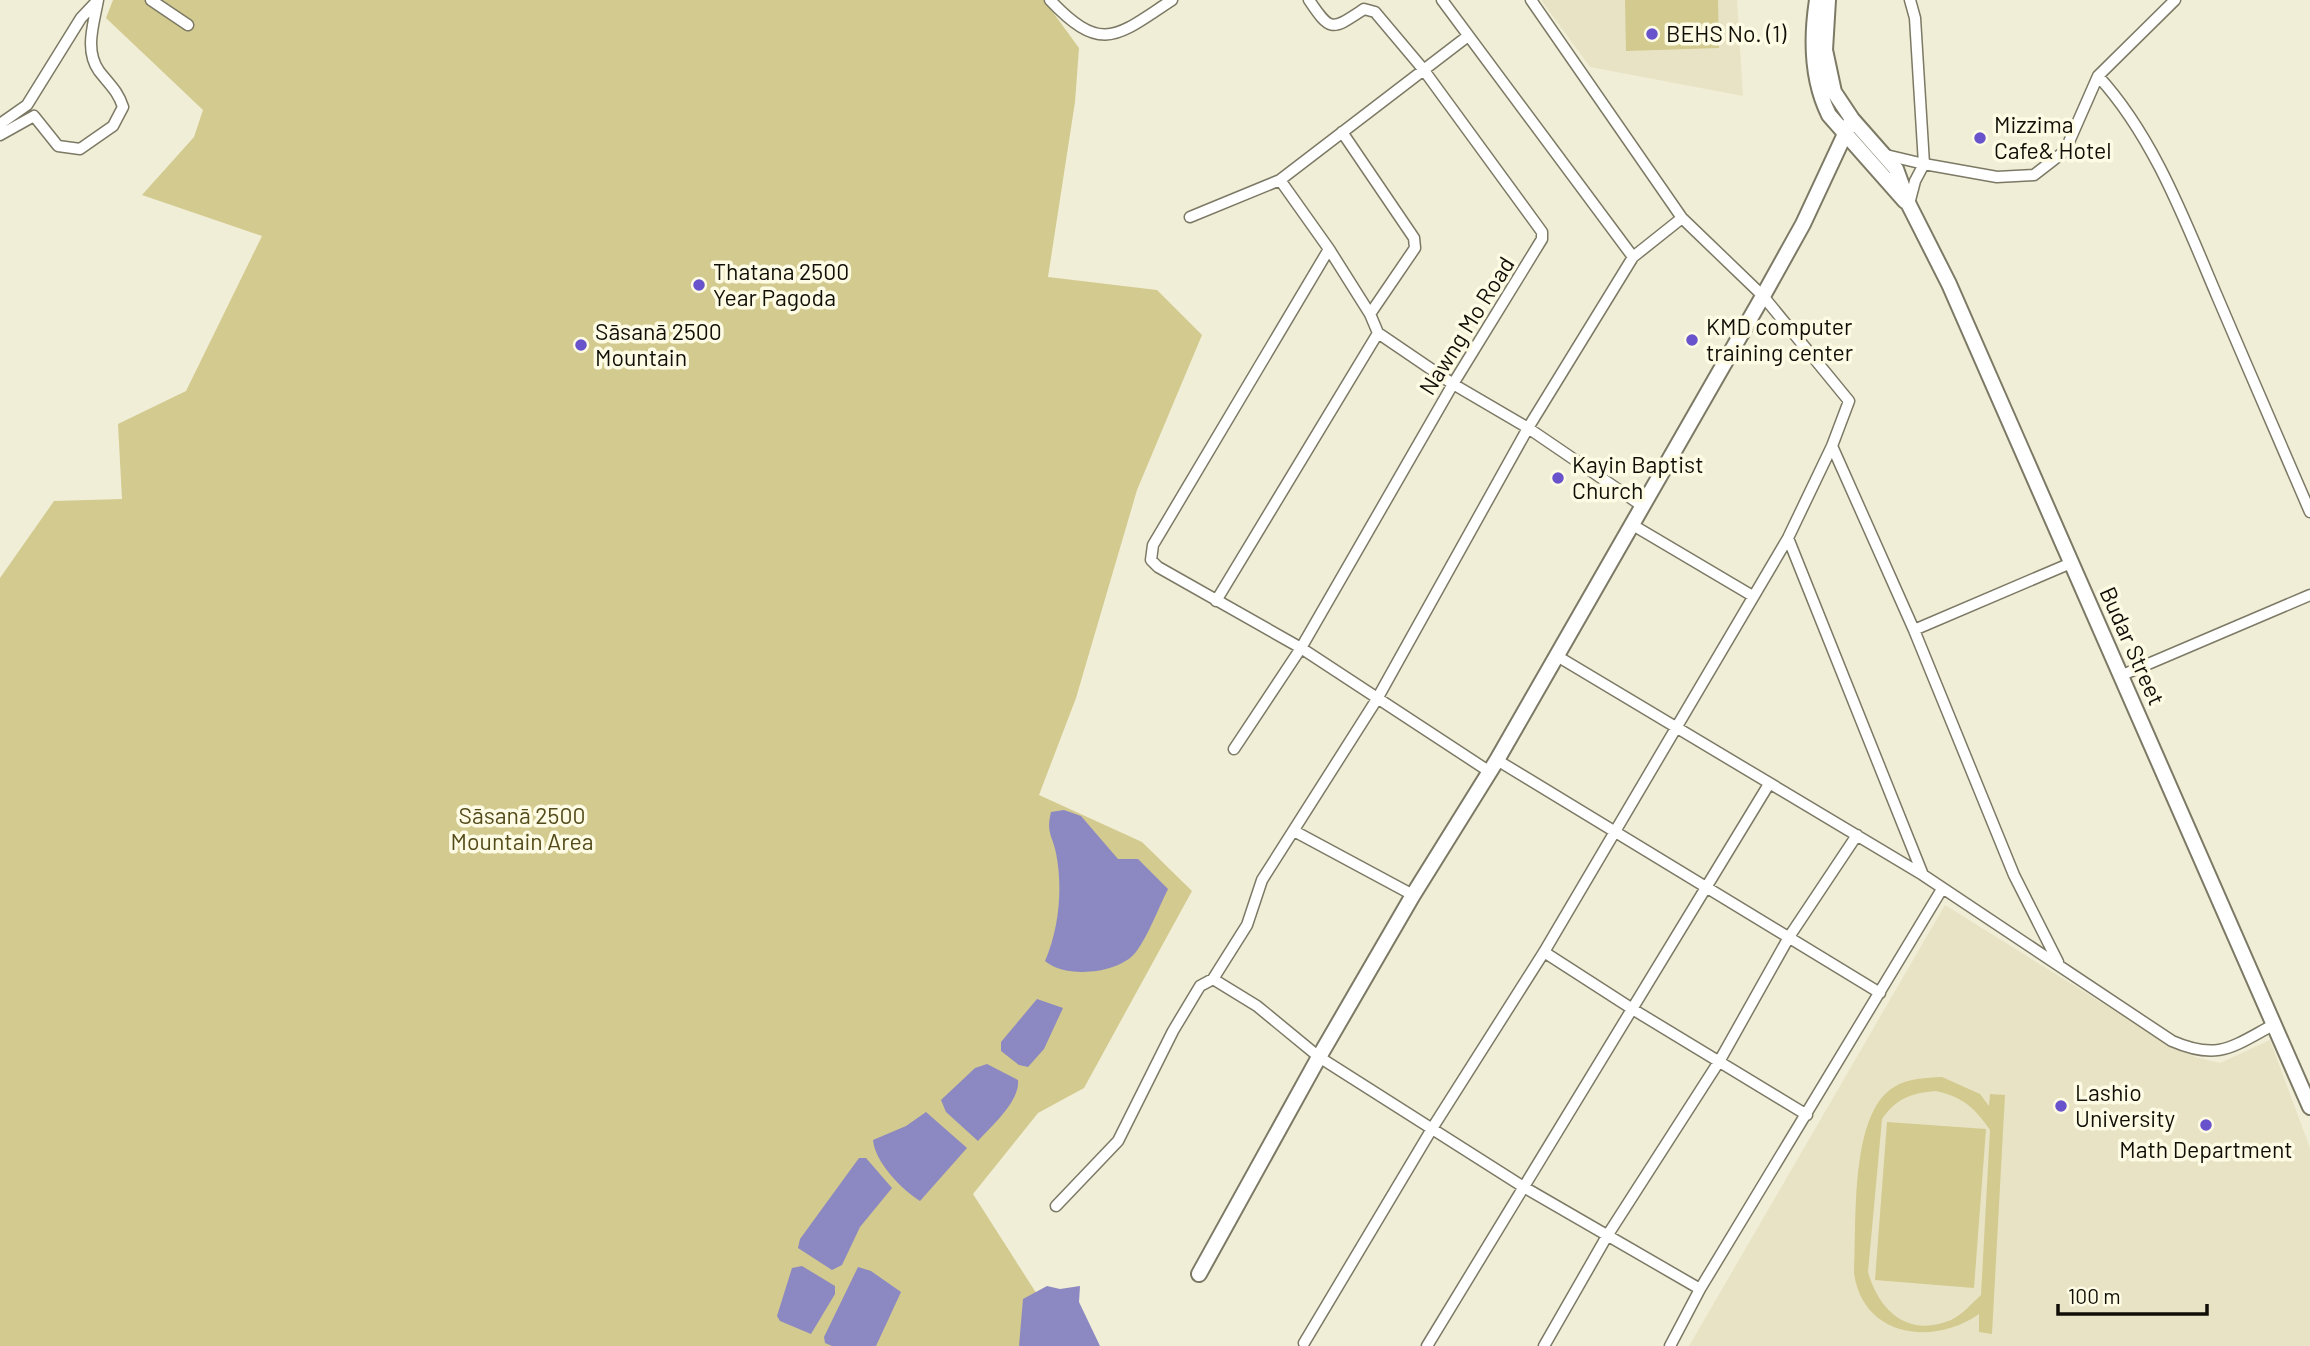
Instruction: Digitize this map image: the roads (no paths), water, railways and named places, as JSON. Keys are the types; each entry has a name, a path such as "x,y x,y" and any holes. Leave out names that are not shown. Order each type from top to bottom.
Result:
{"main road":[{"path":"1818,0 1813,51 1817,85 1829,115 1849,126 1886,155 1896,169 1909,205"},
{"path":"1828,0 1825,50 1830,82 1849,126 1881,176 1909,205"},
{"path":"1199,1274 1413,895 1494,766 1763,296 1803,224 1849,126"},
{"name":"Budar Street","path":"1909,205 1949,284 2273,1025 2309,1100"}],"street":[{"path":"0,124 27,105 81,18 98,0"},
{"path":"27,105 58,146 80,149 113,125 123,107 118,92 97,69 89,48 98,0"},
{"path":"151,0 188,25"},
{"path":"1050,0 1080,29 1118,36 1172,0"},
{"name":"Nawng Mo Road","path":"1234,749 1301,648 1453,384 1539,246 1542,232 1423,69 1375,12 1364,9 1338,26 1331,27 1309,0"},
{"path":"1442,0 1633,257"},
{"path":"1304,1343 1433,1127 1544,952 1751,595 1788,538 1832,446 1849,401 1763,296 1682,218 1531,0"},
{"path":"1909,205 1915,181 1924,164 1915,18 1910,0"},
{"path":"1886,155 1997,177 2034,175 2065,151 2098,76 2175,0"},
{"path":"1191,217 1280,180 1468,36"},
{"path":"2098,76 2123,107 2156,162 2178,206 2310,512"},
{"path":"0,135 34,116"},
{"path":"1342,132 1414,238 1415,248 1370,314"},
{"path":"1280,180 1329,249 1370,314 1378,333 1453,384 1528,428 1641,505"},
{"path":"1056,1206 1118,1141 1173,1031 1200,986 1213,979 1247,925 1262,880 1377,699 1528,428 1633,257 1682,218"},
{"path":"1329,249 1153,545 1151,560 1158,567 1301,648 1377,699 1614,832 1880,993"},
{"path":"1216,601 1378,333"},
{"path":"1832,446 1914,630 2014,875 2059,964"},
{"path":"1631,524 1751,595"},
{"path":"1788,538 1923,875"},
{"path":"1914,630 2071,563"},
{"path":"2120,676 2310,595"},
{"path":"1557,656 1923,875 2172,1041 2197,1051 2219,1051 2273,1025"},
{"path":"1427,1346 1522,1186 1634,1010 1769,785"},
{"path":"1294,831 1413,895"},
{"path":"1544,1346 1607,1236 1720,1060 1789,937 1857,835"},
{"path":"1670,1346 1700,1289 1942,889"},
{"path":"1544,952 1807,1115"},
{"path":"1213,979 1257,1006 1319,1058 1433,1127 1522,1186 1700,1289"}],"place":[{"name":"BEHS No. (1)","path":"1652,34"},
{"name":"Mizzima Cafe& Hotel","path":"1980,138"},
{"name":"Thatana 2500 Year Pagoda","path":"699,285"},
{"name":"KMD computer training center","path":"1692,340"},
{"name":"Sāsanā 2500 Mountain","path":"581,345"},
{"name":"Kayin Baptist Church","path":"1558,478"},
{"name":"Lashio University","path":"2061,1106"},
{"name":"Math Department","path":"2206,1125"}],"park label":[{"name":"Sāsanā 2500 Mountain Area","path":"522,829"}]}
